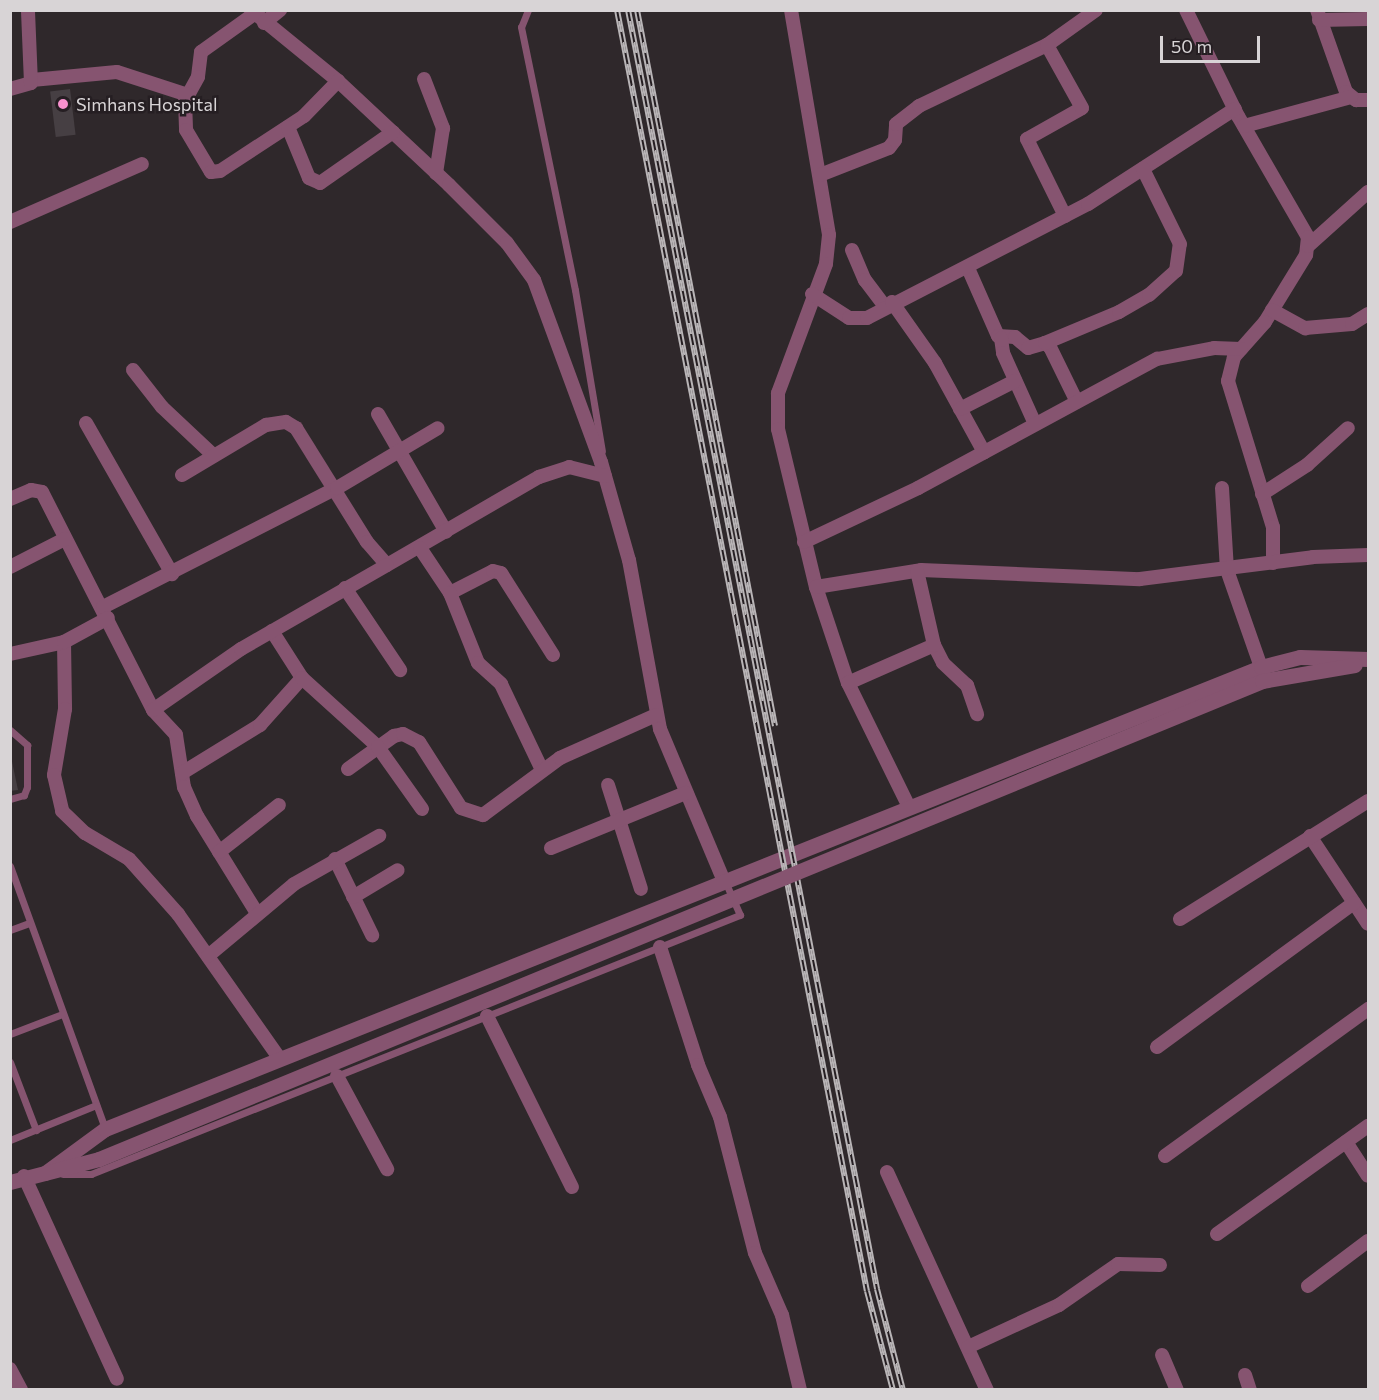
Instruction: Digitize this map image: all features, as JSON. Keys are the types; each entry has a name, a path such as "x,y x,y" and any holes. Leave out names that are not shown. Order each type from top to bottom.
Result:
{"street":[{"path":"10,89 27,87 32,80 28,10"},
{"path":"280,10 256,16 201,52 198,77 188,95 186,130 213,173 315,108 338,81"},
{"path":"791,10 829,235 826,264 812,294 782,379 776,413 804,542 816,587 848,683 908,805"},
{"path":"820,175 889,148 895,140 896,124 919,106 1047,45 1096,10"},
{"path":"1186,10 1244,126 1303,226 1308,246"},
{"path":"1351,97 1318,15 1368,19"},
{"path":"256,16 338,81 393,132 507,243 534,280 604,472 629,560 656,715 723,879"},
{"path":"1047,45 1082,108 1031,134 1026,143 1065,216"},
{"path":"32,80 117,72 188,95"},
{"path":"424,79 443,128 436,173"},
{"path":"1244,126 1351,97 1368,100"},
{"path":"812,294 856,320 968,268 1065,216 1235,109"},
{"path":"288,127 309,178 320,183 393,132"},
{"path":"10,222 142,164"},
{"path":"1001,338 1015,337 1028,348 1045,344 1119,312 1149,295 1176,271 1180,244 1143,169"},
{"path":"1273,563 1273,527 1230,399 1229,368 1272,310 1308,246 1368,192"},
{"path":"852,250 865,280 889,304 960,409 984,452"},
{"path":"968,268 1001,338 1015,381 1035,424"},
{"path":"1272,310 1305,328 1352,324 1368,314"},
{"path":"1045,344 1054,352 1077,402"},
{"path":"804,542 984,452 1156,359 1214,348 1241,349"},
{"path":"134,370 168,414 214,456"},
{"path":"960,409 1015,381"},
{"path":"378,414 446,532"},
{"path":"183,475 266,425 286,422 296,428 337,488 367,542 387,565"},
{"path":"86,423 172,574"},
{"path":"10,654 64,642 106,612 172,574 337,488 438,428"},
{"path":"1262,494 1307,465 1348,428"},
{"path":"153,710 273,631 345,588 557,470 569,467 604,472"},
{"path":"1222,488 1227,570 1261,667"},
{"path":"10,499 31,490 42,492 65,539 106,612 153,710 176,735 188,799 257,913"},
{"path":"10,567 65,539"},
{"path":"420,548 450,593 478,663 501,684 542,770"},
{"path":"816,587 917,571 1140,579 1273,563 1368,555"},
{"path":"450,593 493,571 501,573 553,655"},
{"path":"917,571 934,645 943,663 967,685 977,714"},
{"path":"345,588 400,670"},
{"path":"273,631 302,678 378,747 422,809"},
{"path":"64,642 65,709 54,775 62,811 86,833 129,859 208,956 280,1059"},
{"path":"848,683 934,645"},
{"path":"45,1173 105,1130 723,879 1261,667 1300,657 1364,662"},
{"path":"117,1379 17,1179 99,1159 1262,681 1364,662"},
{"path":"182,773 260,725 302,678"},
{"path":"348,769 393,736 411,737 453,800 472,815 483,815 542,770 656,715"},
{"path":"608,785 641,889"},
{"path":"551,848 686,793"},
{"path":"1180,919 1368,801"},
{"path":"219,852 279,805"},
{"path":"208,956 257,913 335,859 379,836"},
{"path":"1310,836 1368,924"},
{"path":"335,859 372,934"},
{"path":"353,897 398,870"},
{"path":"1157,1047 1354,903"},
{"path":"660,947 698,1065 720,1117 755,1253 782,1315 800,1389"},
{"path":"1165,1156 1368,1009"},
{"path":"487,1016 572,1186"},
{"path":"337,1076 387,1169"},
{"path":"1217,1234 1368,1126"},
{"path":"1346,1142 1368,1176"},
{"path":"887,1172 987,1389"},
{"path":"1308,1286 1368,1241"},
{"path":"968,1347 1059,1305 1118,1264 1160,1265"},
{"path":"1162,1354 1178,1389"},
{"path":"10,1369 21,1389"},
{"path":"1245,1375 1250,1389"}],"lane":[{"path":"528,10 521,27 600,423 604,472"},
{"path":"10,730 27,745 27,787 24,795 10,799"},
{"path":"10,866 105,1130"},
{"path":"45,1173 91,1174 740,915 723,879"},
{"path":"10,930 29,923"},
{"path":"10,1034 63,1014"},
{"path":"10,1062 36,1130"},
{"path":"10,1140 96,1105"}],"building":[{"path":"70,89 76,135 56,137 50,91"},
{"path":"10,752 18,790 10,791"}],"railway":[{"path":"617,10 867,1291 893,1390"},
{"path":"628,10 877,1289 903,1390"},
{"path":"637,10 775,726"}],"place":[{"name":"Simhans Hospital","path":"63,104"}]}
